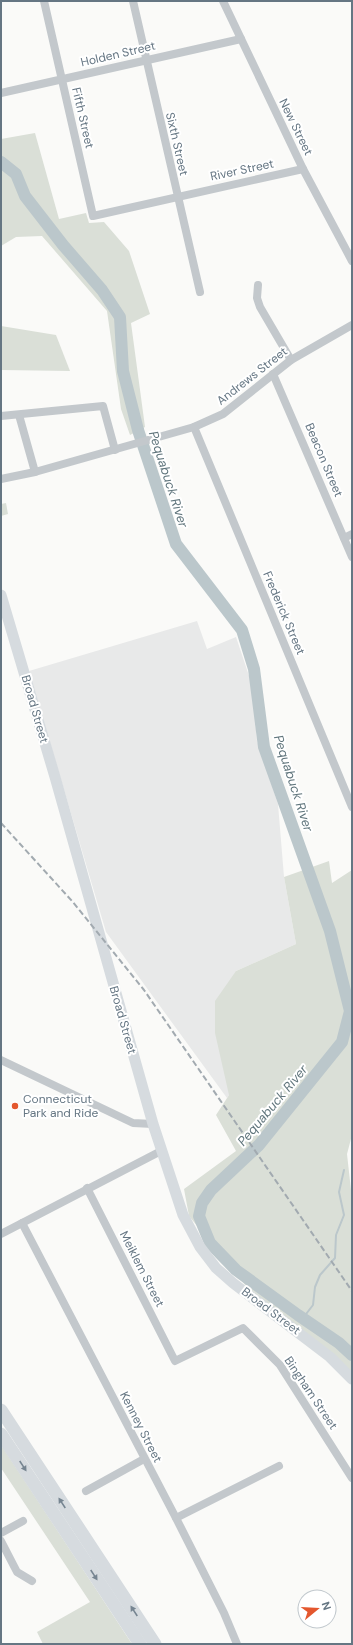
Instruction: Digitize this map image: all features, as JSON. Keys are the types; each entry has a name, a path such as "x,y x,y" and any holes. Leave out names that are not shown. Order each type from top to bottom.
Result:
{"highway":[{"path":"1,1410 155,1644"},
{"path":"1,1434 140,1644"}],"main road":[{"name":"Broad Street","path":"1,595 55,777 153,1124 183,1215 200,1248 212,1263 233,1283 330,1357 352,1379"}],"street":[{"name":"Fifth Street","path":"44,1 93,216"},
{"name":"Sixth Street","path":"133,1 200,292"},
{"name":"New Street","path":"223,1 303,169 352,261"},
{"name":"Holden Street","path":"1,93 240,39"},
{"name":"River Street","path":"93,216 303,169"},
{"path":"258,286 257,298 260,307 291,360"},
{"name":"Andrews Street","path":"1,479 35,472 194,427 223,414 291,360 352,324"},
{"name":"Beacon Street","path":"273,374 352,557"},
{"path":"1,416 103,406 115,450"},
{"path":"19,415 35,472"},
{"name":"Frederick Street","path":"194,427 352,807"},
{"path":"344,538 352,534"},
{"path":"1,1060 133,1123 153,1124"},
{"path":"1,1234 87,1188 161,1151"},
{"name":"Meiklem Street","path":"87,1188 175,1361 242,1328"},
{"name":"Kenney Street","path":"22,1223 176,1518 224,1613 237,1644"},
{"name":"Bingham Street","path":"242,1328 280,1365 352,1478"},
{"path":"86,1491 144,1459"},
{"path":"176,1518 279,1466"},
{"path":"1,1533 23,1521"},
{"path":"1,1541 16,1572 32,1580"}],"shaded area":[{"path":"35,133 59,219 86,213 89,223 104,222 129,251 150,314 131,323 145,427 130,435 121,409 107,311 42,236 16,237 1,246 1,139"},
{"path":"1,326 56,335 70,371 1,370"},
{"path":"6,503 8,514 1,516 1,504"},
{"path":"197,621 207,649 236,637 252,685 257,741 278,804 284,877 296,944 236,971 229,1095 227,1098 106,932 29,671"},
{"path":"329,861 332,883 352,870 352,1135 347,1154 352,1199 352,1372 246,1286 189,1216 184,1189 236,1151 216,1115 229,1095 215,1033 215,1001 236,971 296,944 284,877"},
{"path":"1,1445 132,1644 43,1644 37,1632 90,1602 1,1468"}],"waterway":[{"name":"Pequabuck River","path":"1,162 16,174 25,196 63,245 102,290 120,317 123,371 138,430 176,544 242,630 254,669 264,747 330,931 350,1011 342,1042 259,1145 211,1190 202,1203 199,1216 210,1243 236,1270 339,1343 352,1355"},
{"path":"303,1318 313,1305 315,1287 320,1275 335,1258 336,1235 344,1215 339,1192 344,1170"}],"railway":[{"path":"1,823 72,901 144,990 352,1291"}],"place":[{"name":"Connecticut Park and Ride","path":"15,1106"}]}
